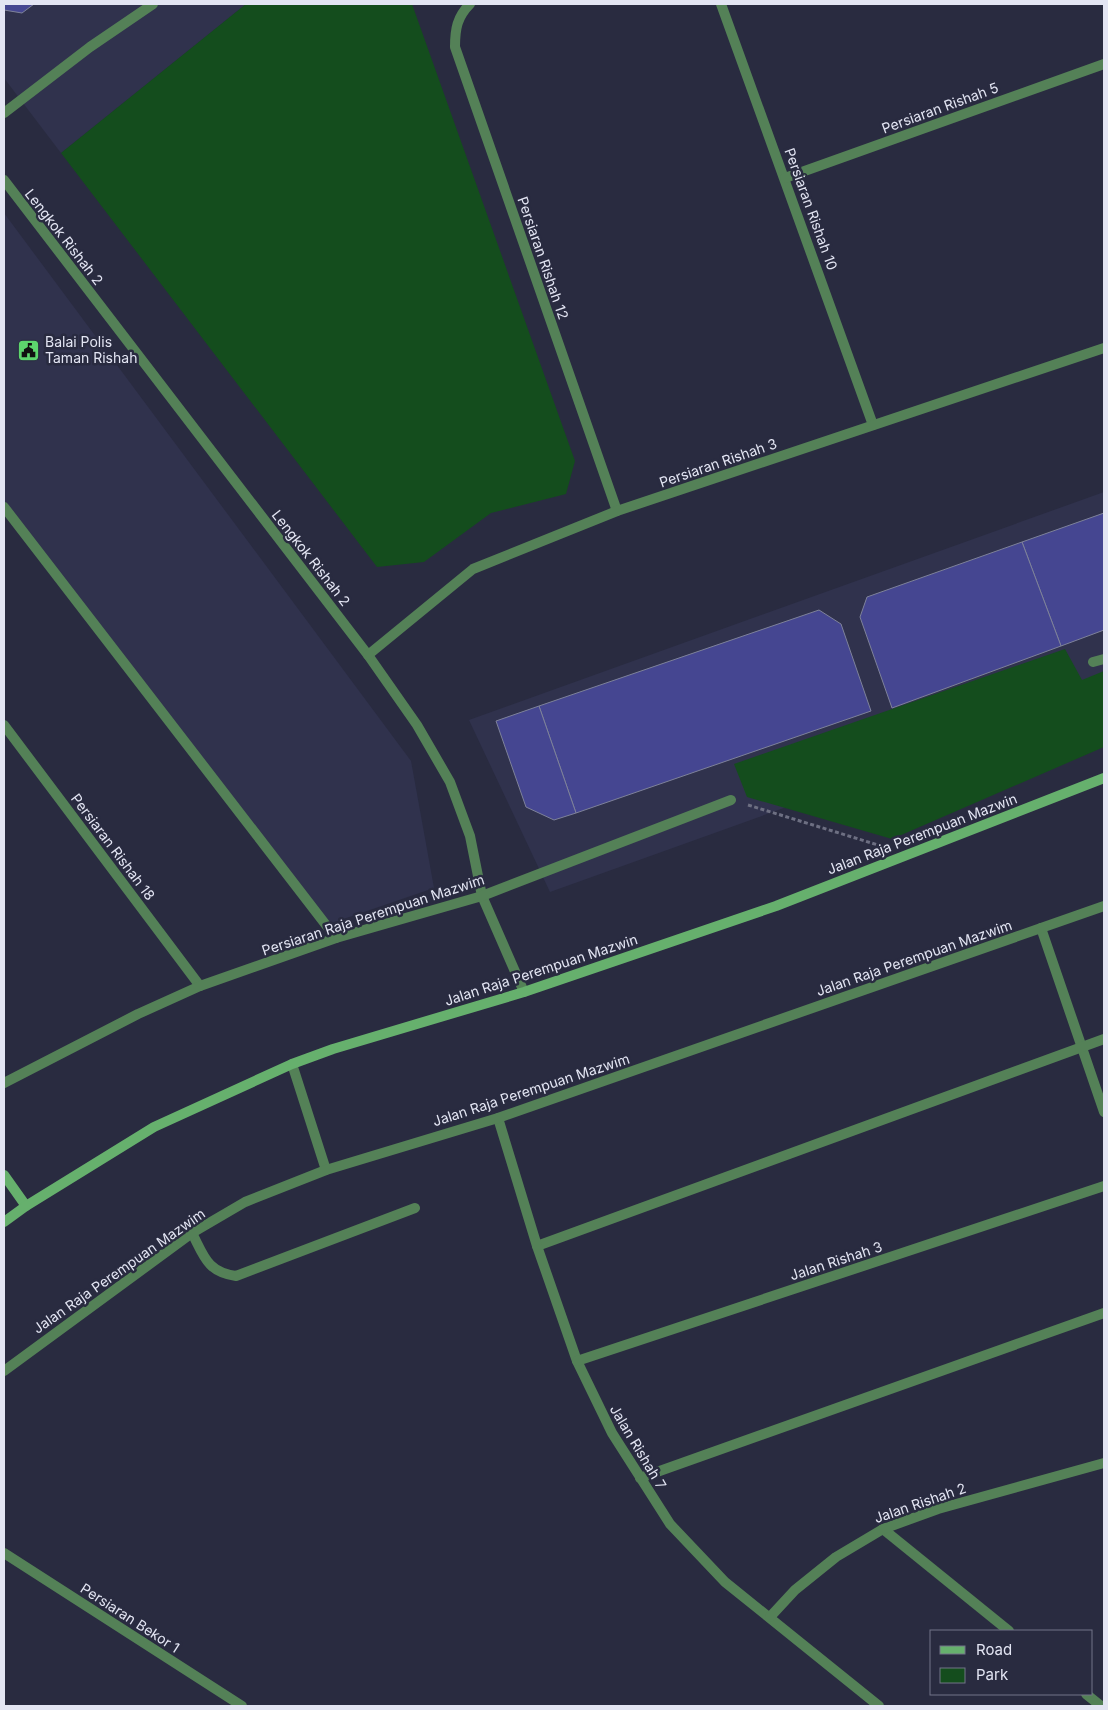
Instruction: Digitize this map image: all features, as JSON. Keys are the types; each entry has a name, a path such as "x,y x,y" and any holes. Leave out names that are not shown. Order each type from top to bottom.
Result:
{"main road":[{"name":"Jalan Raja Perempuan Mazwin","path":"4,1222 26,1206 154,1127 292,1064 524,992 776,906 1104,778"},
{"path":"4,1175 26,1206"}],"street":[{"path":"4,113 90,47 153,4"},
{"name":"Persiaran Rishah 12","path":"470,4 462,12 455,26 455,47 617,511"},
{"name":"Persiaran Rishah 10","path":"721,4 873,425"},
{"name":"Persiaran Rishah 5","path":"785,178 1104,64"},
{"name":"Lengkok Rishah 2","path":"4,180 368,655 417,725 450,782 470,836 482,896 524,992"},
{"name":"Persiaran Rishah 3","path":"368,655 473,569 617,511 1104,348"},
{"path":"4,507 336,938"},
{"path":"1093,662 1104,659"},
{"name":"Persiaran Rishah 18","path":"4,725 200,986"},
{"name":"Persiaran Raja Perempuan Mazwim","path":"4,1083 138,1014 200,986 336,938 482,896 731,800"},
{"name":"Jalan Raja Perempuan Mazwim","path":"4,1370 192,1233 246,1202 326,1170 498,1118 1104,906"},
{"path":"1041,928 1104,1112"},
{"path":"537,1246 1104,1039"},
{"path":"292,1064 326,1170"},
{"name":"Jalan Rishah 7","path":"498,1118 537,1246 577,1361 612,1433 640,1478 670,1524 725,1582 879,1706"},
{"name":"Jalan Rishah 3","path":"577,1361 1104,1186"},
{"path":"192,1233 209,1265 221,1274 236,1276 415,1208"},
{"path":"640,1478 1104,1313"},
{"name":"Jalan Rishah 2","path":"770,1617 795,1590 836,1557 883,1529 938,1509 1104,1463"},
{"path":"883,1529 1008,1630"},
{"name":"Persiaran Bekor 1","path":"4,1553 242,1706"},
{"path":"1087,1695 1101,1706"}],"path":[{"path":"731,800 908,854"}],"shaded area":[{"path":"4,4 246,4 61,153 4,78"},
{"path":"4,213 411,761 434,888 326,925 4,501"},
{"path":"1104,492 1104,693 550,892 469,720"}],"green space":[{"path":"246,4 412,4 575,461 566,494 491,513 424,562 377,567 61,153"},
{"path":"1065,649 1082,680 1104,671 1104,747 892,839 747,797 734,764"}],"building":[{"path":"4,4 34,4 22,13 4,10"},
{"path":"1104,513 1104,630 1061,646 1022,542"},
{"path":"1022,542 1061,646 892,708 860,617 867,597"},
{"path":"819,610 841,624 871,711 576,813 539,706"},
{"path":"539,706 576,813 554,820 526,807 496,721"}],"place":[{"name":"Balai Polis Taman Rishah","path":"29,350"}]}
